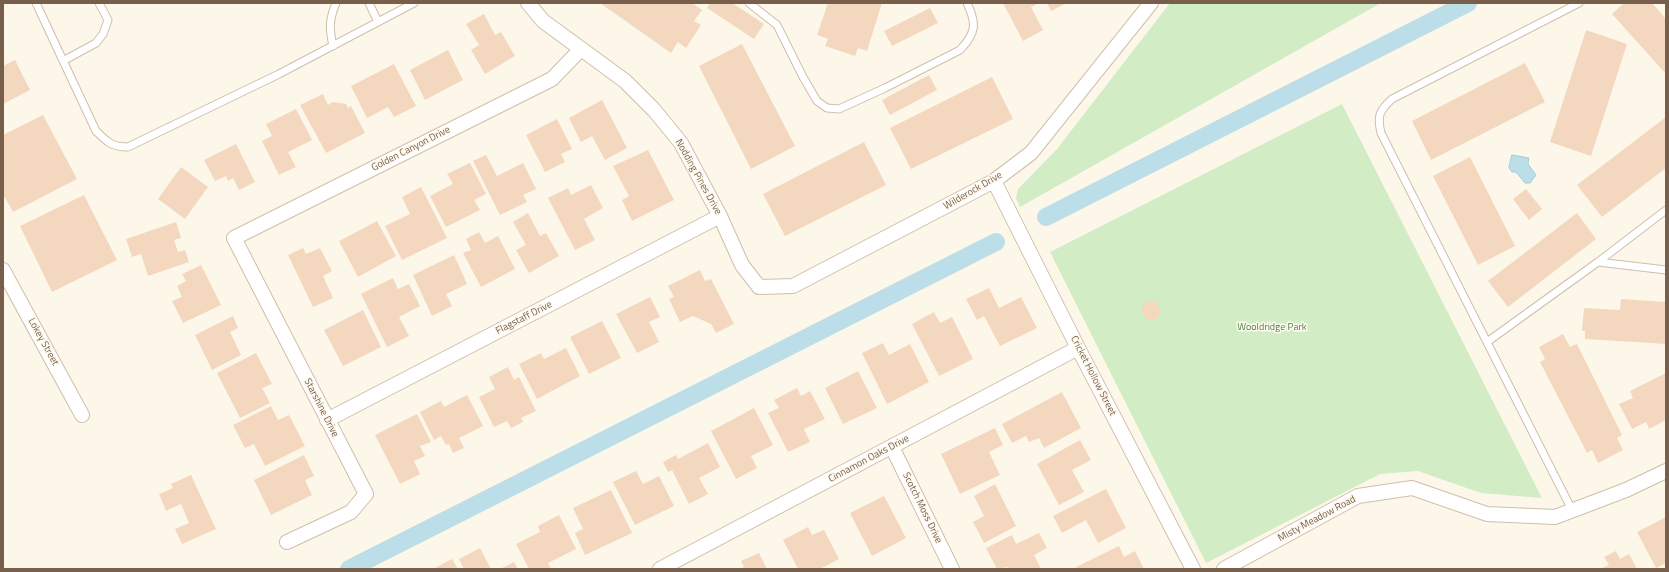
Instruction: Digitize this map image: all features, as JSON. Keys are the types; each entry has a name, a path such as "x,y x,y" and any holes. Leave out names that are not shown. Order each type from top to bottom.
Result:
{"street":[{"name":"Nodding Pines Drive","path":"528,3 543,21 625,81 654,110 681,143 720,216 742,265 759,287"},
{"name":"Wilderock Drive","path":"759,287 793,286 994,181 1031,153 1151,3"},
{"name":"Golden Canyon Drive","path":"234,238 552,79 581,50"},
{"name":"Cricket Hollow Street","path":"994,181 1078,348 1193,569"},
{"name":"Flagstaff Drive","path":"327,420 720,216"},
{"name":"Starshine Drive","path":"234,238 366,494 351,512 287,542"},
{"name":"Lokey Street","path":"3,270 82,415"},
{"name":"Cinnamon Oaks Drive","path":"660,569 1078,348"},
{"name":"Scotch Moss Drive","path":"892,447 952,569"},
{"name":"Misty Meadow Road","path":"1224,569 1358,496 1412,488 1487,514 1555,517 1626,490 1666,471"}],"lane":[{"path":"36,3 96,131 107,142 118,147 128,147 279,74 414,3"},
{"path":"63,61 96,43 103,34 108,20 99,3"},
{"path":"333,46 329,29 331,14 336,3"},
{"path":"368,3 378,22"},
{"path":"749,3 777,25 803,77 817,101 827,108 839,109 885,88 960,50 969,41 975,27 972,13 967,3"},
{"path":"1572,510 1380,133 1378,121 1381,109 1392,99 1579,3"},
{"path":"1487,342 1598,262 1666,210"},
{"path":"1598,262 1666,270"}],"green space":[{"path":"1170,3 1381,3 1020,207 1016,198 1018,189 1057,149"},
{"name":"Wooldridge Park","path":"1342,104 1542,498 1481,493 1418,471 1380,474 1206,563 1050,252"}],"water":[{"path":"1512,155 1529,158 1528,164 1536,175 1530,183 1525,183 1516,172 1512,172 1509,168"}],"building":[{"path":"600,3 692,3 702,10 694,21 701,25 686,48 678,42 671,53"},
{"path":"710,3 732,3 764,24 754,39 707,8"},
{"path":"828,3 882,3 867,51 858,48 855,56 825,46 828,39 817,35"},
{"path":"1003,3 1039,3 1031,7 1043,30 1023,41"},
{"path":"1047,3 1067,3 1051,11"},
{"path":"1624,3 1652,3 1666,19 1666,74 1612,14"},
{"path":"930,8 938,23 892,46 884,31"},
{"path":"484,14 495,35 501,32 515,56 485,74 471,50 479,45 466,24"},
{"path":"1586,30 1627,44 1591,156 1550,142"},
{"path":"742,44 795,146 751,169 699,66"},
{"path":"448,50 463,80 425,100 410,70"},
{"path":"15,60 30,90 3,104 3,66"},
{"path":"1525,63 1545,102 1431,160 1412,121"},
{"path":"394,64 416,106 394,117 388,107 367,118 351,86"},
{"path":"929,75 937,90 890,115 882,100"},
{"path":"992,77 1013,119 911,169 890,128"},
{"path":"323,94 328,105 333,102 346,104 348,108 351,106 365,133 326,153 300,105"},
{"path":"602,100 627,148 605,160 592,136 581,142 569,118"},
{"path":"296,109 312,140 288,152 296,167 279,175 262,141 272,136 266,124"},
{"path":"43,115 77,179 13,212 3,194 3,135"},
{"path":"1666,117 1666,168 1602,217 1577,185"},
{"path":"557,119 572,149 561,154 565,162 545,172 526,135"},
{"path":"864,142 886,185 785,236 763,194"},
{"path":"236,144 255,182 239,190 233,178 228,181 226,176 215,181 204,160"},
{"path":"648,150 674,200 632,221 622,200 629,196 613,166"},
{"path":"486,155 497,176 523,163 536,189 523,195 527,202 500,215 473,161"},
{"path":"1470,157 1515,246 1478,265 1433,176"},
{"path":"470,163 486,194 474,200 480,210 446,227 430,196 453,184 447,174"},
{"path":"181,167 208,187 185,219 158,199"},
{"path":"591,185 603,208 584,219 595,240 575,250 548,198 568,188 571,195"},
{"path":"421,187 447,238 402,260 385,226 410,214 402,197"},
{"path":"1526,189 1542,209 1529,220 1513,199"},
{"path":"84,195 117,260 52,292 20,226"},
{"path":"528,213 540,236 546,233 559,256 529,273 516,250 526,245 513,222"},
{"path":"1577,213 1596,239 1508,307 1488,281"},
{"path":"377,221 396,256 358,277 339,241"},
{"path":"176,222 181,238 174,240 178,252 185,250 189,262 148,276 141,254 132,257 126,239"},
{"path":"479,232 485,243 498,236 515,269 481,287 463,253 471,250 466,239"},
{"path":"303,248 306,254 320,248 332,271 323,276 333,298 313,307 288,255"},
{"path":"454,255 467,284 446,294 452,306 432,316 413,275"},
{"path":"201,265 221,305 183,323 172,301 182,297 177,286 186,281 182,274"},
{"path":"700,270 705,281 711,279 734,324 716,333 711,324 693,316 680,322 669,299 674,297 668,286"},
{"path":"393,278 398,289 409,284 420,306 399,317 409,336 387,347 361,294"},
{"path":"989,288 999,308 1021,297 1037,328 1000,346 984,316 977,320 966,299"},
{"path":"650,297 660,317 649,322 659,342 637,353 616,314"},
{"path":"1621,299 1666,302 1666,344 1585,339 1585,331 1582,331 1584,308 1620,310"},
{"path":"1146,302 1155,302 1161,310 1156,319 1147,320 1141,310"},
{"path":"363,310 381,347 343,366 324,330"},
{"path":"934,312 940,323 952,317 973,359 939,376 912,324"},
{"path":"233,316 238,328 230,332 241,355 212,370 195,335"},
{"path":"602,321 621,358 589,374 570,337"},
{"path":"1563,334 1570,347 1577,344 1622,435 1617,438 1623,450 1598,463 1592,450 1587,453 1540,362 1545,359 1539,347"},
{"path":"883,343 889,355 910,344 929,382 887,404 862,353"},
{"path":"566,348 580,376 537,399 519,364 541,353 544,359"},
{"path":"256,353 272,384 262,388 270,403 240,418 217,373"},
{"path":"508,367 514,380 519,377 536,411 521,418 523,422 511,428 507,421 494,427 479,397 495,389 489,377"},
{"path":"858,371 877,408 843,424 825,388"},
{"path":"1666,373 1666,420 1649,429 1646,422 1632,429 1619,404 1633,398 1630,391"},
{"path":"797,388 801,396 810,391 825,419 804,429 810,442 788,452 768,413 779,408 774,400"},
{"path":"1062,392 1081,428 1044,448 1039,438 1029,442 1026,436 1012,443 1002,424"},
{"path":"467,395 483,426 459,438 464,448 453,453 449,444 446,445 441,436 434,440 420,412 441,401 444,407"},
{"path":"271,406 278,420 289,415 305,446 265,466 254,444 245,448 233,425"},
{"path":"754,408 773,445 751,456 757,468 736,479 711,431"},
{"path":"417,414 431,442 420,446 425,456 414,461 420,474 400,484 375,435"},
{"path":"995,428 1003,445 989,452 1000,475 960,494 941,454"},
{"path":"1080,440 1091,460 1072,470 1084,492 1059,505 1037,464"},
{"path":"708,443 720,467 699,478 708,494 689,504 672,470 668,472 663,462 676,455 678,459"},
{"path":"304,455 314,476 305,480 312,495 271,515 254,480"},
{"path":"636,471 643,484 659,476 674,506 635,525 613,482"},
{"path":"191,475 216,529 182,544 175,529 189,523 181,504 166,511 159,494 173,488 171,484"},
{"path":"995,484 1016,526 984,543 973,522 984,516 974,496"},
{"path":"1106,489 1126,528 1098,543 1086,520 1062,533 1053,516"},
{"path":"611,490 632,533 585,555 575,533 583,529 573,508"},
{"path":"884,496 906,538 872,556 850,513"},
{"path":"559,515 576,549 548,563 551,569 529,569 516,544 540,532 538,526"},
{"path":"1666,517 1666,563 1656,568 1637,532"},
{"path":"808,527 812,535 824,530 839,559 820,569 798,569 783,540"},
{"path":"1039,533 1047,548 1034,555 1041,569 1008,569 1007,567 997,569 986,548 1012,535 1016,544"},
{"path":"1119,546 1124,557 1135,551 1144,569 1077,569 1076,567"},
{"path":"480,548 491,569 464,569 459,559"},
{"path":"1616,551 1620,559 1629,554 1637,569 1600,569 1609,565 1604,557"},
{"path":"759,553 767,569 741,569 744,567 741,561"},
{"path":"452,559 458,569 433,569"},
{"path":"514,562 518,569 500,569"}],"waterway":[{"path":"1046,217 1468,3"},
{"path":"349,569 996,242"}]}
